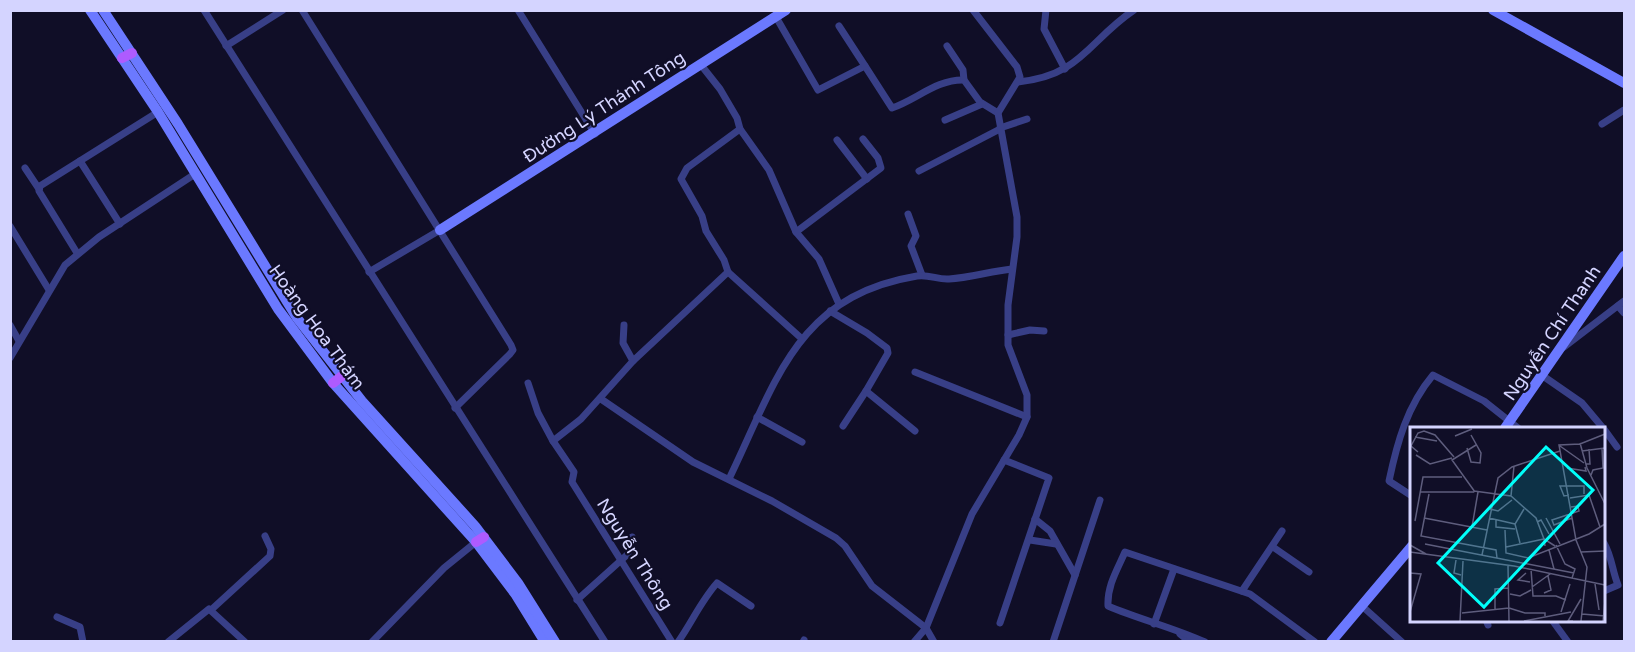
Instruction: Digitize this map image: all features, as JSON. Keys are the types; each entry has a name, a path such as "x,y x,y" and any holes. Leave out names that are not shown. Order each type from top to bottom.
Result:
{"main road":[{"name":"Hoàng Hoa Thám","path":"90,10 127,55 276,288 338,380"},
{"name":"Hoàng Hoa Thám","path":"103,10 158,112 278,309 480,539 555,642"},
{"path":"1493,10 1624,83"},
{"name":"Đường Lý Thánh Tông","path":"441,230 781,14"},
{"name":"Nguyễn Chí Thanh","path":"1511,426 1624,256"},
{"name":"Hoàng Hoa Thám","path":"480,539 545,642"},
{"path":"1331,642 1410,548"}],"street":[{"path":"204,10 605,642"},
{"path":"226,46 283,10"},
{"path":"302,10 441,230 513,350 488,378 455,408"},
{"path":"518,10 594,134"},
{"path":"914,642 926,628 972,514 1027,417 1027,395 1008,345 1017,217 998,112 1020,77 1017,67 974,10"},
{"path":"1046,10 1044,29 1065,69"},
{"path":"1018,82 1031,81 1074,64 1111,27 1134,10"},
{"path":"781,14 818,90 865,66"},
{"path":"839,27 892,108 930,89 955,80 964,80"},
{"path":"947,46 963,70 964,80 982,104 998,112"},
{"path":"701,64 720,89 737,118 740,129 769,170 796,232 819,259 839,304"},
{"path":"945,120 982,104"},
{"path":"1602,124 1624,110"},
{"path":"39,189 44,183 158,112"},
{"path":"919,171 1000,128 1028,119"},
{"path":"740,129 687,168 681,179 702,216 706,231 724,260 728,272 801,338"},
{"path":"796,232 867,179 882,165 863,138"},
{"path":"837,140 867,179"},
{"path":"80,161 120,224"},
{"path":"25,168 77,253"},
{"path":"10,358 49,290 65,265 77,253 195,174"},
{"path":"908,214 916,236 911,246 922,275"},
{"path":"10,226 49,290"},
{"path":"369,272 441,230"},
{"path":"729,479 779,369 801,338 839,304 875,286 922,275 946,280 1012,269"},
{"path":"553,441 601,399 633,361 728,272"},
{"path":"1562,349 1621,304 1624,313"},
{"path":"830,311 867,333 887,348 888,352 843,426"},
{"path":"10,325 19,340"},
{"path":"624,325 623,343 633,361"},
{"path":"1008,335 1030,330 1044,331"},
{"path":"915,372 1027,417"},
{"path":"1410,495 1389,481 1398,440 1416,398 1432,375 1468,391 1511,426"},
{"path":"1543,376 1582,403 1601,427"},
{"name":"Nguyễn Thông","path":"528,383 538,413 574,472 572,482 672,642"},
{"path":"866,391 915,431"},
{"path":"601,399 693,462 822,528 836,538 845,546 872,586 926,628 934,642"},
{"path":"757,417 802,442"},
{"path":"1605,432 1617,447"},
{"path":"1000,624 1049,478 1004,460"},
{"path":"1053,642 1100,500"},
{"path":"1035,519 1045,524 1075,575"},
{"path":"1242,591 1282,531"},
{"path":"168,642 211,610 270,556 271,549 265,536"},
{"path":"577,600 621,561 630,550 632,537"},
{"path":"372,642 444,568 480,539"},
{"path":"1030,540 1056,544"},
{"path":"1605,545 1612,558 1611,567 1618,585 1605,591"},
{"path":"1273,547 1309,572"},
{"path":"1205,642 1160,623 1154,624 1108,606 1111,583 1125,552 1242,591 1315,642"},
{"path":"1154,624 1174,569"},
{"path":"678,642 693,622 705,596 717,583 751,606"},
{"path":"1362,606 1402,642"},
{"path":"211,610 245,642"},
{"path":"57,617 80,627 83,642"},
{"path":"1553,622 1568,642"},
{"path":"1170,627 1190,642"}]}
